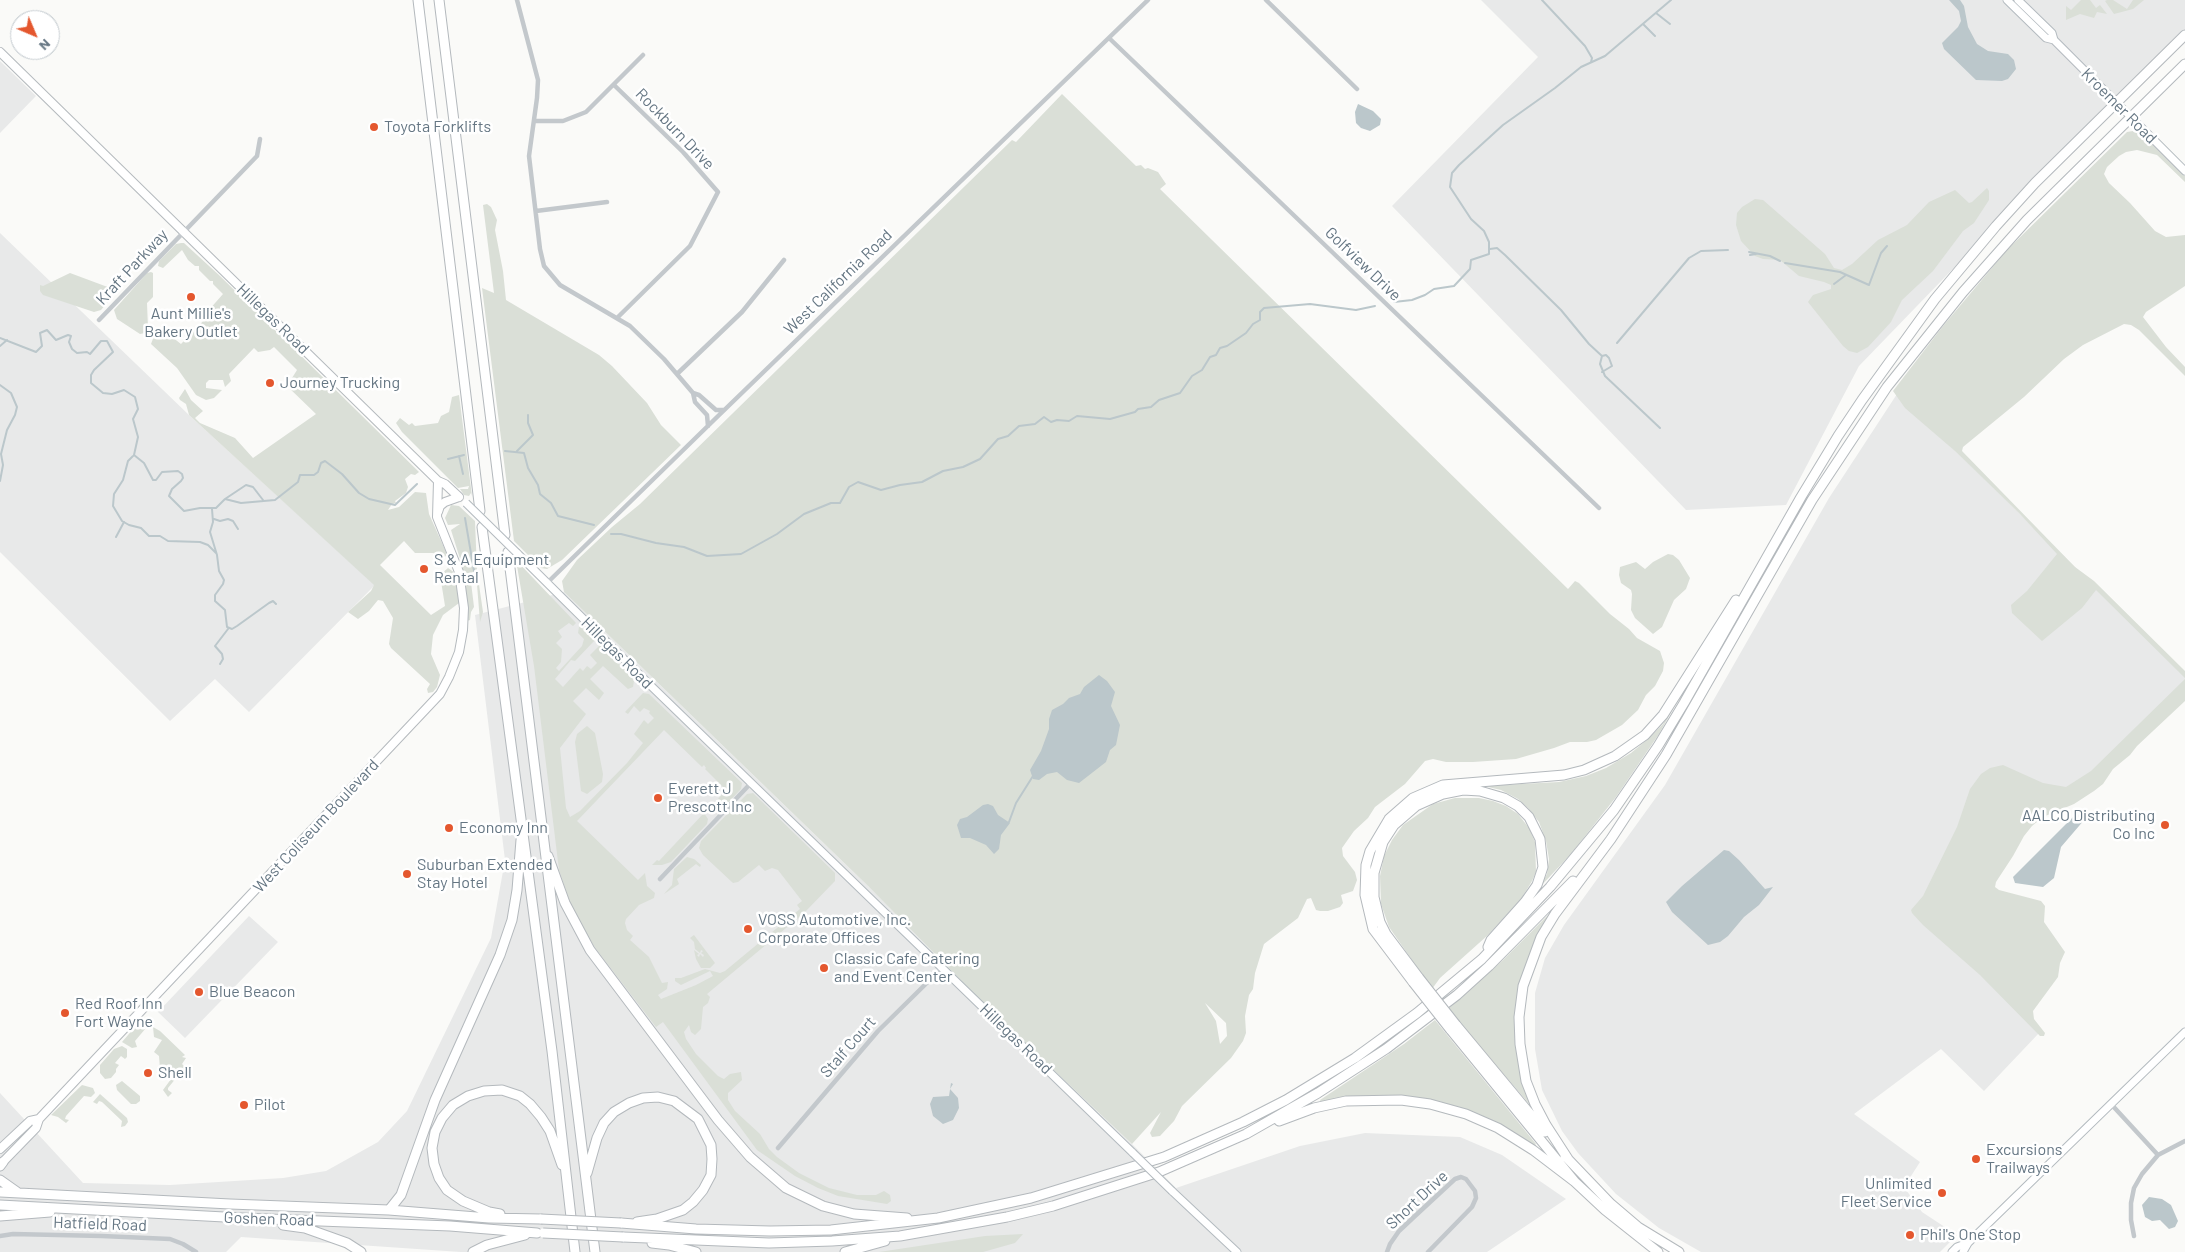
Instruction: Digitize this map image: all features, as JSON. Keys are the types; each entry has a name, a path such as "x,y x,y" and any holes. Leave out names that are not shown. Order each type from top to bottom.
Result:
{"highway":[{"path":"418,0 480,510"},
{"path":"439,0 505,535"},
{"path":"0,1192 389,1210 490,1218 624,1223 696,1229 779,1231 866,1227 938,1218 1010,1204 1094,1179 1164,1157 1243,1122 1286,1100 1355,1058 1425,1007 1482,958 1602,826 1636,779 1684,703 1778,538 1857,407 1935,299 1996,226 2115,102 2185,35"},
{"path":"1568,1159 1546,1125 1526,1081 1520,1044 1521,1000 1528,969 1545,930 1626,814 1692,713 1812,500 1887,387 1943,316 1994,256 2067,179 2185,64"},
{"path":"482,528 522,823 575,1252"},
{"path":"1575,1182 1373,928 1364,894 1366,865 1370,851 1389,819 1413,798 1434,788 1456,783 1564,775 1601,764 1634,744 1654,726 1667,710 1758,564 1778,538"},
{"path":"508,552 595,1252"},
{"path":"1416,980 1380,922 1374,896 1374,873 1383,842 1394,825 1416,806 1443,794 1475,790 1504,798 1518,806 1529,817 1534,824 1542,846 1542,867 1532,893 1491,940 1482,958"},
{"path":"1246,1134 1356,1070 1457,995 1516,941 1561,895 1626,814"},
{"path":"389,1210 401,1196 434,1100 503,946 512,920 517,890 522,823"},
{"path":"544,846 554,868 565,903 590,950 718,1120 750,1157 786,1188 823,1206 854,1214 880,1217 938,1218"},
{"path":"1453,1027 1591,1185 1638,1227 1679,1252"},
{"path":"538,1219 489,1212 463,1201 447,1190 439,1178 434,1164 432,1148 435,1132 442,1118 453,1105 468,1096 484,1091 502,1090 520,1096 530,1104 550,1131 566,1176"},
{"path":"586,1175 597,1138 604,1123 614,1112 629,1103 643,1098 658,1097 674,1101 698,1119 711,1145 712,1159 710,1175 703,1190 693,1202 670,1216 624,1223"},
{"path":"473,1252 487,1245 516,1236 540,1233 769,1243 832,1241 900,1236 1007,1218 1083,1198 1159,1172 1299,1112 1329,1104 1363,1100 1412,1101 1448,1109 1490,1124 1519,1140 1575,1182 1653,1251"},
{"path":"0,1180 19,1193"},
{"name":"Goshen Road","path":"0,1205 244,1218 450,1226 540,1233"},
{"path":"0,1216 89,1209"},
{"path":"244,1218 306,1228 346,1243 361,1252"},
{"path":"845,1252 900,1236"},
{"path":"625,1237 696,1252"}],"main road":[{"name":"Kroemer Road","path":"2007,0 2046,38 2054,40"},
{"name":"Kroemer Road","path":"2018,0 2052,33 2054,40 2185,171"},
{"name":"Hillegas Road","path":"0,52 438,481 445,484 455,496 538,573 547,584 751,783 1237,1252"},
{"name":"West Coliseum Boulevard","path":"1,1164 36,1128 39,1119 440,694 459,652 464,608 463,588 456,562 437,517 438,481"},
{"path":"437,517 440,506 455,496"},
{"path":"1963,1252 1968,1243 2185,1032"},
{"name":"West Coliseum Boulevard","path":"0,1149 30,1122 39,1119"},
{"path":"1952,1252 1957,1247 1968,1243"}],"street":[{"path":"517,0 537,72 538,88 529,156 540,249 547,272 560,285 618,317 637,332 693,393 695,402 706,415 708,426"},
{"name":"West California Road","path":"547,584 723,410 1148,0"},
{"path":"1266,0 1357,89"},
{"name":"Golfview Drive","path":"1109,38 1599,508"},
{"path":"534,121 563,121 579,115 593,106 642,55"},
{"name":"Rockburn Drive","path":"614,85 683,152 718,192 708,208 698,234 690,246 618,317"},
{"name":"Kraft Parkway","path":"99,320 182,231 257,156 260,139"},
{"path":"536,211 606,202"},
{"path":"677,374 742,312 784,260"},
{"path":"693,393 699,395 716,410 723,410"},
{"path":"660,879 751,783"},
{"name":"Stalf Court","path":"778,1148 878,1031 942,968"},
{"path":"2111,1104 2158,1155"},
{"path":"2134,1236 2131,1220 2131,1203 2134,1188 2142,1174 2158,1155 2185,1141"},
{"name":"Short Drive","path":"1387,1252 1399,1231 1415,1216 1455,1180 1460,1178 1466,1179 1475,1191 1476,1198 1472,1207 1428,1252"},
{"name":"Hatfield Road","path":"0,1236 13,1234 170,1239 196,1252"}],"shaded area":[{"path":"1481,0 2185,0 2185,32 2119,97 1859,366 1786,505 1686,510 1392,206 1538,57"},
{"path":"1949,0 1960,0 1964,6 1968,27 1977,44 1988,51 2008,54 2014,60 2016,69 2008,79 2002,81 1976,80 1944,49 1942,43 1958,27 1961,21 1959,11"},
{"path":"2081,0 2090,0 2096,8 2100,5 2107,14 2097,12 2094,18 2080,14 2066,20 2066,6 2071,10"},
{"path":"2113,0 2127,9 2133,0 2144,0 2133,9 2114,14 2105,1"},
{"path":"0,61 36,96 0,133"},
{"path":"1062,94 1136,166 1141,165 1145,169 1148,168 1158,172 1166,184 1160,189 1568,589 1575,581 1579,583 1637,638 1660,651 1664,663 1663,671 1655,686 1646,695 1638,710 1622,725 1596,740 1570,742 1516,759 1473,762 1446,762 1433,759 1425,761 1405,784 1375,807 1342,848 1343,856 1355,872 1357,880 1353,891 1341,895 1343,903 1340,907 1328,911 1320,911 1316,910 1311,898 1307,899 1298,918 1264,944 1255,973 1253,989 1249,995 1245,1016 1246,1033 1243,1041 1231,1058 1182,1106 1174,1121 1160,1136 1152,1137 1150,1133 1161,1112 1132,1144 991,1011 868,886 564,592 562,581 577,560 640,504 1012,140 1016,142","holes":["1205,1003 1226,1023 1227,1036 1220,1044 1216,1021"]},
{"path":"1358,104 1373,111 1381,119 1380,125 1370,131 1361,128 1356,123 1355,112"},
{"path":"2133,131 2143,135 2185,176 2185,182 2157,155 2137,150 2126,152 2119,156 2107,167 2104,174 2109,183 2155,231 2166,237 2185,235 2185,286 2146,312 2143,317 2166,347 2185,367 2185,376 2139,330 2131,325 2124,324 2083,345 2064,359 2024,397 1963,447 1962,451 2075,567 2094,581 2185,671 2185,678 2096,590 2082,608 2042,641 2012,613 2011,605 2027,591 2057,554 2020,514 1955,451 1905,408 1893,391 1943,326 2007,250 2127,132"},
{"path":"1987,188 1989,200 1974,223 1963,231 1933,271 1902,300 1891,322 1868,347 1857,353 1849,351 1843,346 1808,302 1813,295 1831,289 1831,285 1799,276 1780,260 1763,259 1755,256 1741,241 1736,225 1737,213 1742,207 1755,199 1763,200 1825,254 1834,268 1842,270 1852,264 1878,240 1907,225 1929,202 1955,190 1969,203"},
{"path":"487,204 491,207 497,220 495,230 503,271 506,300 599,355 647,403 661,425 681,445 562,560 547,569 541,568 514,541 482,288 494,293 483,205"},
{"path":"0,233 189,415 375,585 249,712 215,679 170,721 0,552"},
{"path":"184,243 419,472 415,475 411,474 405,479 408,487 406,493 395,501 396,503 392,504 388,510 399,507 415,492 426,493 429,514 446,552 446,556 443,558 433,553 415,553 404,541 380,565 431,615 445,606 440,575 448,568 455,573 459,603 443,615 433,635 431,654 440,675 437,687 433,692 428,693 427,689 430,684 391,648 389,644 393,618 383,601 378,600 369,611 358,619 348,612 371,591 374,585 189,415 186,404 180,400 179,398 185,389 191,400 203,411 195,418 200,423 235,438 253,458 316,414 287,386 297,370 274,347 270,350 258,352 254,348 229,374 231,381 225,387 223,380 209,380 206,383 206,388 222,390 214,398 206,400 196,395 177,368 151,344 154,336 172,337 181,344 209,315 208,311 223,294 213,284 213,281 210,281 199,270 199,266 195,266 188,260 182,250 163,268 158,266 159,261 176,244"},
{"path":"70,273 113,289 113,296 101,310 94,312 43,295 40,291 40,285 43,286"},
{"path":"147,273 153,273 153,297 147,303 148,328 145,333 140,334 117,319 114,310"},
{"path":"1897,394 2185,674 2185,689 2089,782 1919,910 2040,1032 1984,1091 1941,1049 1854,1114 1920,1162 1904,1187 1922,1212 1957,1235 1940,1252 1701,1252 1659,1228 1616,1194 1578,1153 1562,1131 1542,1090 1535,1049 1535,993 1545,958 1564,925 1665,785 1829,498"},
{"path":"459,395 472,496 471,493 469,496 464,495 460,489 468,489 469,486 458,488 402,432 396,423 400,418 409,425 412,423 415,426 438,423 441,416 449,412 452,397"},
{"path":"451,505 459,506 475,521 477,571 483,612 480,622 476,572 474,571 470,574 474,607 470,620 467,621 461,562 451,530 460,524 448,525 445,518"},
{"path":"1668,554 1673,555 1679,560 1690,578 1686,589 1674,600 1662,627 1653,634 1635,618 1631,610 1631,590 1621,583 1620,567 1636,562 1645,569"},
{"path":"516,560 576,623 573,626 569,623 558,631 562,637 556,643 562,649 561,662 556,668 559,671 582,646 584,639 578,633 579,627 595,640 575,661 571,660 555,679 563,687 580,668 583,671 587,666 591,669 597,663 590,655 600,645 634,681 633,687 628,689 603,666 590,679 604,693 599,700 586,688 573,701 586,714 560,748 566,808 570,817 580,811 627,763 643,743 634,734 644,720 648,724 654,718 649,713 650,711 644,708 640,712 634,706 628,714 625,712 643,693 649,694 742,783 741,789 722,809 710,808 726,790 705,769 704,765 702,767 664,730 577,821 638,880 645,873 647,886 655,893 654,898 639,905 626,919 625,923 627,930 633,936 630,940 649,957 662,983 668,982 667,989 658,995 661,999 713,976 710,971 681,985 675,981 675,978 681,978 705,969 720,973 725,971 800,909 797,905 802,901 778,870 772,868 765,871 759,865 738,882 733,883 703,855 699,848 701,841 747,794 753,793 835,873 835,881 804,913 707,994 710,997 708,1003 703,1007 701,1029 695,1035 691,1032 689,1025 684,1032 686,1039 696,1054 718,1076 724,1079 730,1074 741,1072 742,1080 728,1093 728,1100 735,1111 760,1134 769,1149 777,1157 799,1173 829,1188 857,1195 876,1195 884,1191 890,1195 891,1201 887,1204 838,1196 818,1188 795,1176 757,1150 663,1022 656,1027 596,949 582,926 572,908 559,870 534,666"},
{"path":"564,592 868,886 991,1011 1176,1188 1300,1146 1365,1133 1460,1137 1502,1155 1566,1199 1487,1252 461,1252 241,1237 226,1252 0,1252 0,1093 83,1183 170,1185 283,1178 326,1171 378,1142 407,1111 491,938 505,860 475,615"},
{"path":"1099,675 1107,681 1115,692 1111,706 1120,725 1116,745 1110,750 1106,762 1079,783 1067,780 1057,772 1047,774 1039,780 1033,779 1030,770 1041,751 1049,729 1049,719 1052,710 1069,698 1080,694 1084,687"},
{"path":"2185,679 2185,701 2113,769 2103,784 2074,804 2043,817 2032,826 1996,882 1995,887 1999,890 2041,901 2045,906 2044,922 2065,952 2060,963 2058,977 2033,1011 2034,1019 2045,1033 2044,1036 2040,1036 1980,975 1923,925 1911,910 1923,896 1957,827 1970,789 1981,774 1990,768 2003,765 2043,783 2066,787 2091,771"},
{"path":"1678,700 1659,734 1616,797 1571,854 1539,888 1547,874 1549,859 1546,841 1539,822 1518,799 1501,790 1484,786 1559,782 1586,776 1606,768 1631,753 1648,739 1663,724"},
{"path":"587,726 595,733 603,774 602,782 587,794 581,791 575,742 577,734"},
{"path":"1455,798 1479,798 1493,801 1506,806 1518,814 1529,828 1535,842 1536,872 1521,899 1488,935 1440,978 1432,989 1389,927 1381,904 1380,876 1384,856 1392,840 1403,825 1433,804"},
{"path":"983,805 993,806 998,815 1010,823 1001,835 999,849 994,854 986,845 970,838 961,838 957,825 960,819 967,817"},
{"path":"704,813 708,819 707,824 671,862 662,865 652,865 657,860 659,861"},
{"path":"2082,813 2085,819 2061,847 2054,878 2043,887 2015,883 2013,877 2073,817"},
{"path":"1724,850 1729,851 1739,860 1765,889 1773,887 1759,905 1744,917 1728,936 1720,942 1708,945 1672,912 1666,902"},
{"path":"687,857 694,859 701,865 700,867 696,864 677,879 679,884 664,894 672,885 674,869"},
{"path":"1549,914 1550,916 1538,936 1528,959 1517,1009 1530,1105 1448,1009 1503,960"},
{"path":"249,916 278,942 185,1038 158,1012"},
{"path":"694,935 715,963 710,968 701,968 696,959 694,950 699,954 697,955 699,957 700,954 703,957 704,955 701,953 703,951 701,950 700,953 695,949 694,942 690,938"},
{"path":"1435,1020 1536,1144 1534,1146 1443,1104 1321,1103 1320,1100 1404,1044"},
{"path":"145,1024 146,1028 135,1041 137,1047 132,1048 122,1042 134,1028"},
{"path":"153,1027 160,1031 185,1055 182,1057 186,1058 182,1064 185,1067 168,1088 172,1093 168,1097 163,1090 174,1075 172,1074 169,1077 160,1069 159,1056 154,1052 162,1040 154,1037"},
{"path":"122,1046 127,1049 127,1057 125,1059 121,1056 115,1063 119,1065 116,1072 111,1078 105,1079 100,1073 100,1065 114,1049"},
{"path":"122,1081 140,1096 140,1101 136,1104 131,1104 117,1090 116,1085"},
{"path":"82,1085 93,1088 95,1093 91,1097 84,1096 66,1116 65,1119 69,1120 66,1123 58,1117 51,1115"},
{"path":"950,1089 958,1098 959,1108 953,1120 943,1124 933,1116 930,1104 933,1097 949,1096"},
{"path":"100,1094 127,1118 128,1122 125,1126 121,1127 122,1121 102,1102 99,1101 97,1104 93,1102"},
{"path":"2149,1197 2162,1199 2171,1205 2178,1221 2175,1227 2169,1229 2160,1220 2152,1221 2145,1217 2142,1205"},
{"path":"1023,1234 1015,1243 983,1252 879,1252 985,1236"}],"waterway":[{"path":"1542,0 1585,46 1592,58 1591,62"},
{"path":"1394,302 1412,300 1434,289 1454,286 1470,269 1471,260 1489,254 1489,242 1484,231 1471,219 1450,187 1452,173 1459,165 1503,125 1581,67 1605,56 1671,0"},
{"path":"1656,13 1670,24"},
{"path":"1643,24 1655,36"},
{"path":"1785,263 1840,272 1869,285 1881,253 1887,246"},
{"path":"1490,249 1497,248 1505,255 1561,310 1589,344 1602,356 1606,355 1609,358 1612,366 1602,372"},
{"path":"1617,343 1689,258 1701,251 1728,250"},
{"path":"1749,252 1770,256 1780,261"},
{"path":"1750,255 1756,254"},
{"path":"1834,284 1846,275"},
{"path":"611,534 621,534 656,543 684,547 707,556 741,554 777,534 804,514 831,503 840,503 849,487 858,482 881,490 922,482 943,471 963,467 980,459 998,439 1008,436 1019,426 1035,424 1044,417 1051,422 1057,420 1069,421 1077,416 1110,419 1135,412 1138,409 1151,407 1159,400 1180,393 1192,376 1202,370 1210,357 1216,355 1220,348 1227,346 1246,333 1253,324 1260,320 1260,312 1264,308 1310,304 1356,310 1375,306"},
{"path":"0,338 36,352 42,346 40,333 47,330 56,340 68,335 71,336 69,342 72,349 77,353 87,352 90,354 101,341 107,341 113,352 94,370 91,375 91,383 103,393 112,394 124,390 135,397 138,409 133,419 138,437 134,455 144,463 153,480 156,480 162,472 178,471 182,474 183,478 172,489 169,496 184,511 216,508 225,499 241,503 275,500 298,482 300,475 314,475 318,472 321,463 325,461 342,474 359,493 369,499 395,505 417,484"},
{"path":"0,346 7,340"},
{"path":"1602,356 1600,364 1605,376 1660,428"},
{"path":"0,385 11,393 17,407 7,430 1,454 3,465 0,481"},
{"path":"517,451 533,435 528,423 528,415"},
{"path":"505,451 524,453 528,468 538,485 540,494 551,503 558,516 594,525"},
{"path":"448,459 464,455"},
{"path":"133,456 128,461 123,480 114,494 113,506 122,521 141,528 149,536 160,536 168,541 200,542 208,545 216,553"},
{"path":"459,456 463,474"},
{"path":"225,499 246,485 253,487 263,500"},
{"path":"212,509 213,522 210,532 217,555 219,571 224,580 215,595 215,601 225,610 227,627 232,629 273,601 276,604"},
{"path":"465,518 474,571"},
{"path":"214,519 233,521 238,529"},
{"path":"116,537 124,522"},
{"path":"220,664 223,659 222,654 215,646 228,629"},
{"path":"1009,822 1016,803 1033,776"}],"place":[{"name":"Toyota Forklifts","path":"374,127"},
{"name":"Aunt Millie's Bakery Outlet","path":"191,297"},
{"name":"Journey Trucking","path":"270,383"},
{"name":"S & A Equipment Rental","path":"424,569"},
{"name":"Everett J Prescott Inc","path":"658,798"},
{"name":"AALCO Distributing Co Inc","path":"2165,825"},
{"name":"Economy Inn","path":"449,828"},
{"name":"Suburban Extended Stay Hotel","path":"407,874"},
{"name":"VOSS Automotive, Inc. Corporate Offices","path":"748,929"},
{"name":"Classic Cafe Catering and Event Center","path":"824,968"},
{"name":"Blue Beacon","path":"199,992"},
{"name":"Red Roof Inn Fort Wayne","path":"65,1013"},
{"name":"Shell","path":"148,1073"},
{"name":"Pilot","path":"244,1105"},
{"name":"Excursions Trailways","path":"1976,1159"},
{"name":"Unlimited Fleet Service","path":"1942,1193"},
{"name":"Phil's One Stop","path":"1910,1235"}]}
